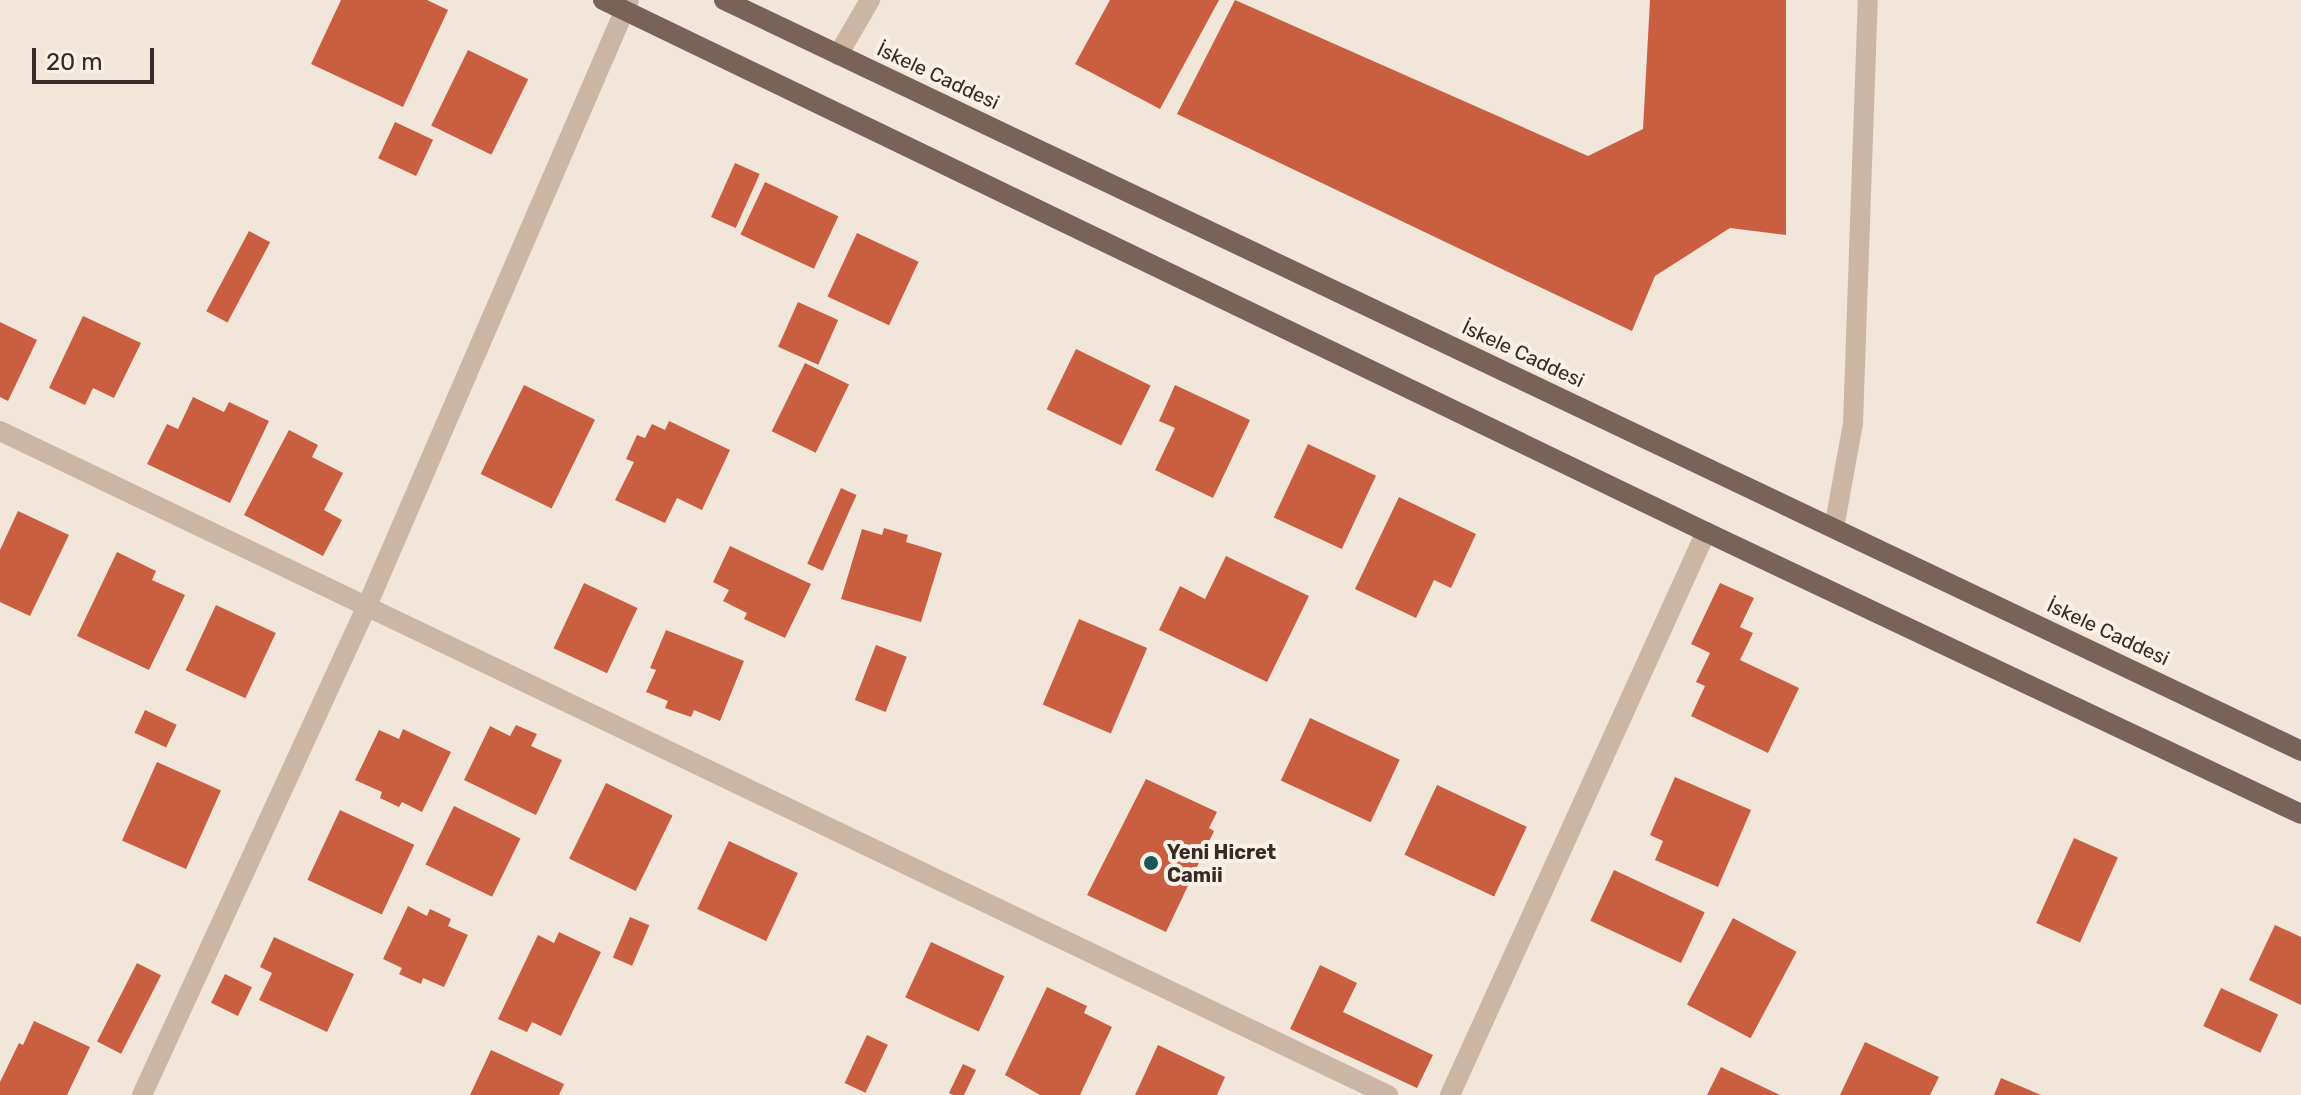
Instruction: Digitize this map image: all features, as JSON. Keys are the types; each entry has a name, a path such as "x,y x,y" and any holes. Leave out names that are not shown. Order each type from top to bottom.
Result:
{"main road":[{"path":"603,0 627,5 1706,532 2301,814"},
{"name":"İskele Caddesi","path":"724,0 2301,751"}],"street":[{"path":"838,55 870,0"},
{"path":"1834,528 1853,423 1868,0"},
{"path":"142,1095 366,608 627,5"},
{"path":"0,431 1388,1095"},
{"path":"1450,1095 1706,532"}],"building":[{"path":"341,0 427,0 448,10 403,107 311,64"},
{"path":"1110,0 1219,0 1160,109 1075,64"},
{"path":"1235,0 1588,156 1643,129 1650,0 1786,0 1786,235 1730,228 1655,276 1632,331 1177,114"},
{"path":"468,50 528,79 491,155 431,125"},
{"path":"395,122 433,140 416,176 378,158"},
{"path":"735,163 760,174 736,228 711,217"},
{"path":"765,182 838,216 814,269 740,235"},
{"path":"249,231 270,242 227,323 206,311"},
{"path":"857,233 919,262 889,325 827,296"},
{"path":"798,302 838,320 818,365 778,347"},
{"path":"83,316 141,343 114,398 93,388 85,405 49,388"},
{"path":"0,322 37,340 8,401 0,397"},
{"path":"1076,349 1151,385 1121,446 1047,409"},
{"path":"805,363 849,384 816,453 772,431"},
{"path":"524,385 595,420 552,509 481,474"},
{"path":"1175,385 1250,420 1213,498 1155,470 1175,428 1159,421"},
{"path":"193,397 224,412 229,402 269,421 230,503 147,464 167,424 178,429"},
{"path":"669,421 730,450 702,510 677,498 665,523 615,500 634,462 626,459 637,435 645,438 652,424 665,430"},
{"path":"289,430 318,445 312,457 343,473 324,510 342,520 323,556 244,515"},
{"path":"1308,444 1376,476 1342,549 1274,517"},
{"path":"841,488 857,495 823,571 807,564"},
{"path":"1399,497 1476,534 1451,588 1434,580 1416,618 1355,589"},
{"path":"18,511 69,535 30,616 0,602 0,550"},
{"path":"884,528 908,535 906,542 942,553 921,622 841,599 862,529 882,535"},
{"path":"730,546 811,584 785,638 744,619 747,613 723,601 729,590 713,582"},
{"path":"117,552 156,571 152,580 185,595 149,670 77,636"},
{"path":"1226,556 1309,596 1267,682 1159,630 1180,586 1205,599"},
{"path":"584,583 637,608 607,673 554,648"},
{"path":"1720,583 1754,598 1740,627 1753,633 1740,660 1799,688 1768,753 1691,716 1705,686 1696,682 1710,653 1691,644"},
{"path":"216,605 276,633 245,698 186,670"},
{"path":"1079,619 1147,648 1111,734 1043,705"},
{"path":"666,630 744,661 720,721 694,710 691,717 665,708 668,701 646,692 656,670 650,668"},
{"path":"876,645 907,657 886,712 855,700"},
{"path":"145,710 177,725 166,747 134,733"},
{"path":"1310,718 1400,760 1371,822 1281,781"},
{"path":"516,725 537,734 531,746 562,760 536,815 464,780 490,726 510,736"},
{"path":"403,729 451,752 422,812 402,802 399,807 380,798 382,792 355,780 379,730 399,739"},
{"path":"157,762 221,790 186,869 122,841"},
{"path":"1675,777 1751,810 1718,887 1655,860 1663,841 1650,835"},
{"name":"Yeni Hicret Camii","path":"1146,779 1217,812 1209,828 1214,831 1166,932 1087,895"},
{"path":"606,783 673,815 636,891 569,858"},
{"path":"1437,785 1527,827 1494,897 1404,855"},
{"path":"454,806 521,838 492,897 426,864"},
{"path":"340,810 414,845 382,914 307,880"},
{"path":"2074,838 2118,858 2080,942 2036,923"},
{"path":"729,841 798,873 766,941 697,909"},
{"path":"1614,870 1705,912 1681,963 1590,921"},
{"path":"408,906 427,916 430,909 451,919 448,926 468,935 444,987 423,978 421,984 399,974 402,968 383,959"},
{"path":"630,917 649,925 632,966 613,958"},
{"path":"1733,918 1797,952 1751,1038 1687,1005"},
{"path":"2275,925 2301,937 2301,1005 2249,980"},
{"path":"559,932 601,952 561,1036 532,1022 527,1032 498,1019 538,935 554,943"},
{"path":"274,937 354,974 327,1032 259,1000 272,973 260,967"},
{"path":"931,942 1004,976 979,1032 905,997"},
{"path":"137,963 161,975 121,1054 97,1041"},
{"path":"1320,965 1357,983 1343,1012 1433,1055 1417,1088 1290,1029"},
{"path":"225,974 252,987 238,1016 211,1003"},
{"path":"1047,987 1087,1006 1084,1013 1112,1027 1080,1095 1040,1095 1005,1075"},
{"path":"2221,988 2278,1015 2260,1053 2203,1026"},
{"path":"34,1021 90,1047 67,1095 0,1095 0,1082"},
{"path":"867,1035 888,1045 865,1093 845,1083"},
{"path":"1865,1042 1939,1077 1930,1095 1840,1095"},
{"path":"1158,1045 1225,1077 1217,1095 1135,1095"},
{"path":"491,1050 564,1084 559,1095 470,1095"},
{"path":"963,1064 976,1070 964,1095 953,1095 949,1093"},
{"path":"1721,1067 1780,1095 1707,1095"},
{"path":"2001,1078 2041,1095 1994,1095"}],"place":[{"name":"Yeni Hicret Camii","path":"1151,863"}]}
